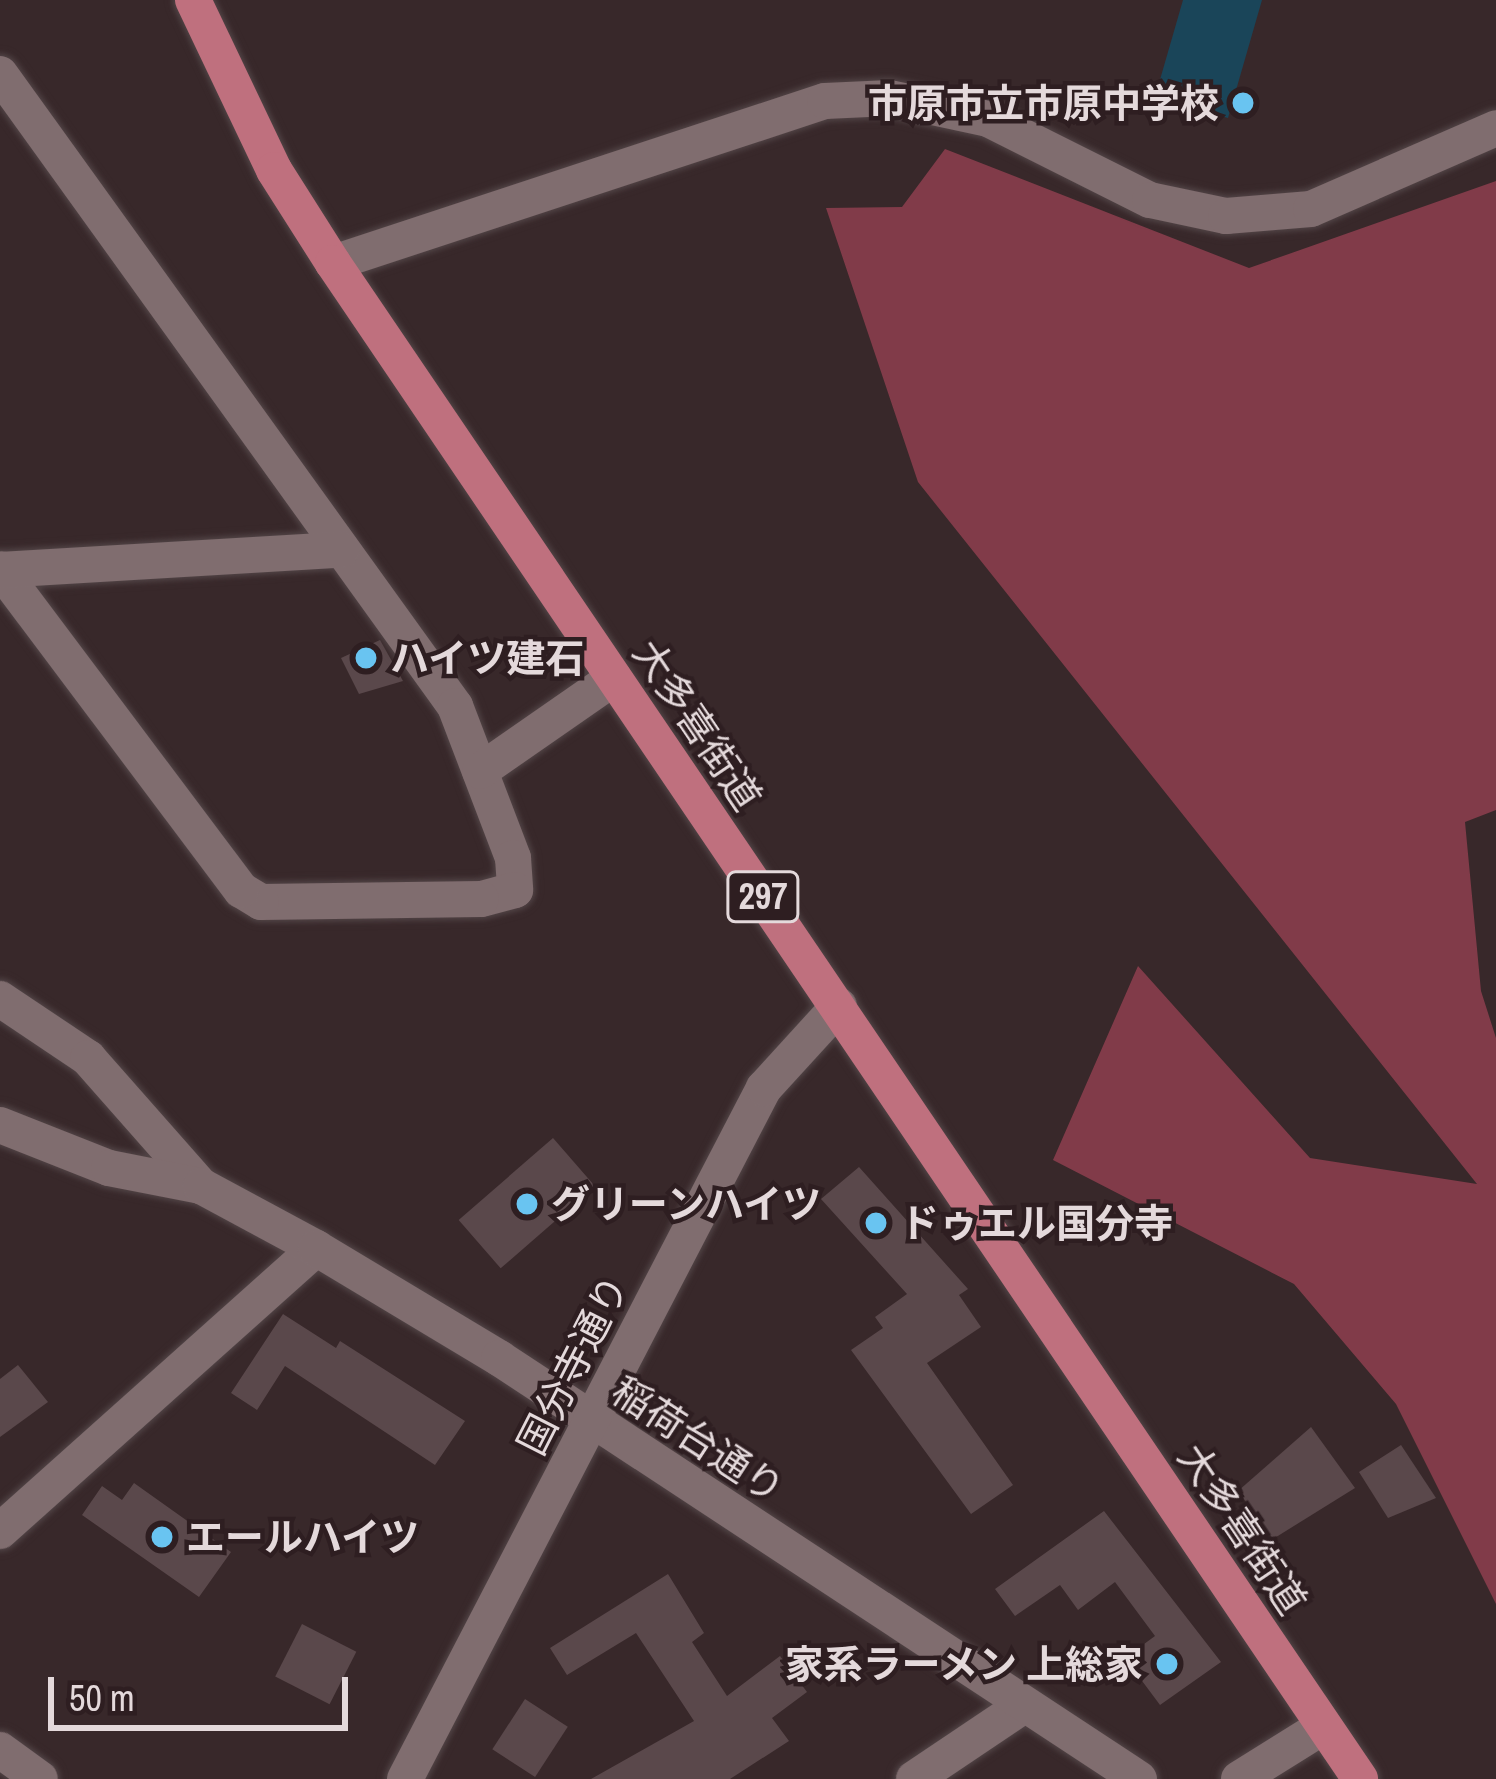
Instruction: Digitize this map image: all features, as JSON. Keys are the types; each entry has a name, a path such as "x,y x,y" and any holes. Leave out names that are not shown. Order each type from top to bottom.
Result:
{"highway":[{"name":"大多喜街道","path":"193,0 274,170 333,263 1360,1779"}],"street":[{"path":"0,74 455,706 513,858 515,890 481,899 260,902 241,890 0,570"},
{"path":"333,263 825,100 890,98 988,119 1150,200 1226,216 1311,208 1496,128"},
{"path":"0,570 341,550"},
{"path":"480,771 614,678"},
{"name":"稲荷台通り","path":"0,999 88,1058 201,1186"},
{"name":"国分寺通り","path":"405,1779 764,1088 839,1006"},
{"name":"稲荷台通り","path":"0,1125 110,1168 201,1186 316,1248 1139,1779"},
{"path":"0,1531 316,1248"},
{"path":"914,1779 1024,1705"},
{"path":"1239,1779 1324,1726"},
{"path":"0,1750 40,1779"}],"shaded area":[{"path":"945,149 1249,268 1496,181 1496,810 1465,822 1481,991 1496,1038 1496,1604 1396,1404 1294,1284 1053,1160 1138,966 1310,1158 1477,1184 918,482 826,208 902,207"}],"water":[{"path":"1183,0 1262,0 1228,118 1155,97"}],"building":[{"path":"380,640 403,681 359,694 341,658"},
{"name":"グリーンハイツ","path":"553,1138 595,1186 501,1268 459,1220"},
{"path":"859,1167 968,1289 959,1295 981,1327 927,1363 1013,1485 971,1514 851,1350 883,1328 875,1317 907,1294 821,1199"},
{"path":"283,1314 336,1348 340,1341 465,1421 435,1465 285,1366 257,1410 231,1393"},
{"path":"18,1365 48,1402 0,1437 0,1379"},
{"path":"1311,1427 1355,1488 1273,1539 1238,1491"},
{"path":"1401,1445 1436,1498 1388,1518 1359,1472"},
{"name":"エールハイツ","path":"134,1483 231,1552 199,1597 82,1515 102,1486 122,1500"},
{"path":"1104,1511 1221,1662 1160,1705 1125,1658 1155,1636 1115,1582 1078,1610 1060,1585 1015,1616 995,1589"},
{"path":"668,1574 704,1633 692,1642 727,1696 780,1656 807,1692 772,1718 789,1741 730,1779 591,1779 694,1721 636,1633 567,1675 550,1648"},
{"path":"302,1624 356,1652 330,1704 275,1677"},
{"path":"525,1699 568,1727 535,1777 492,1749"}],"place":[{"name":"市原市立市原中学校","path":"1243,103"},
{"name":"ハイツ建石","path":"366,658"},
{"name":"グリーンハイツ","path":"527,1204"},
{"name":"ドゥエル国分寺","path":"876,1223"},
{"name":"エールハイツ","path":"162,1537"},
{"name":"家系ラーメン 上総家","path":"1167,1664"}]}
